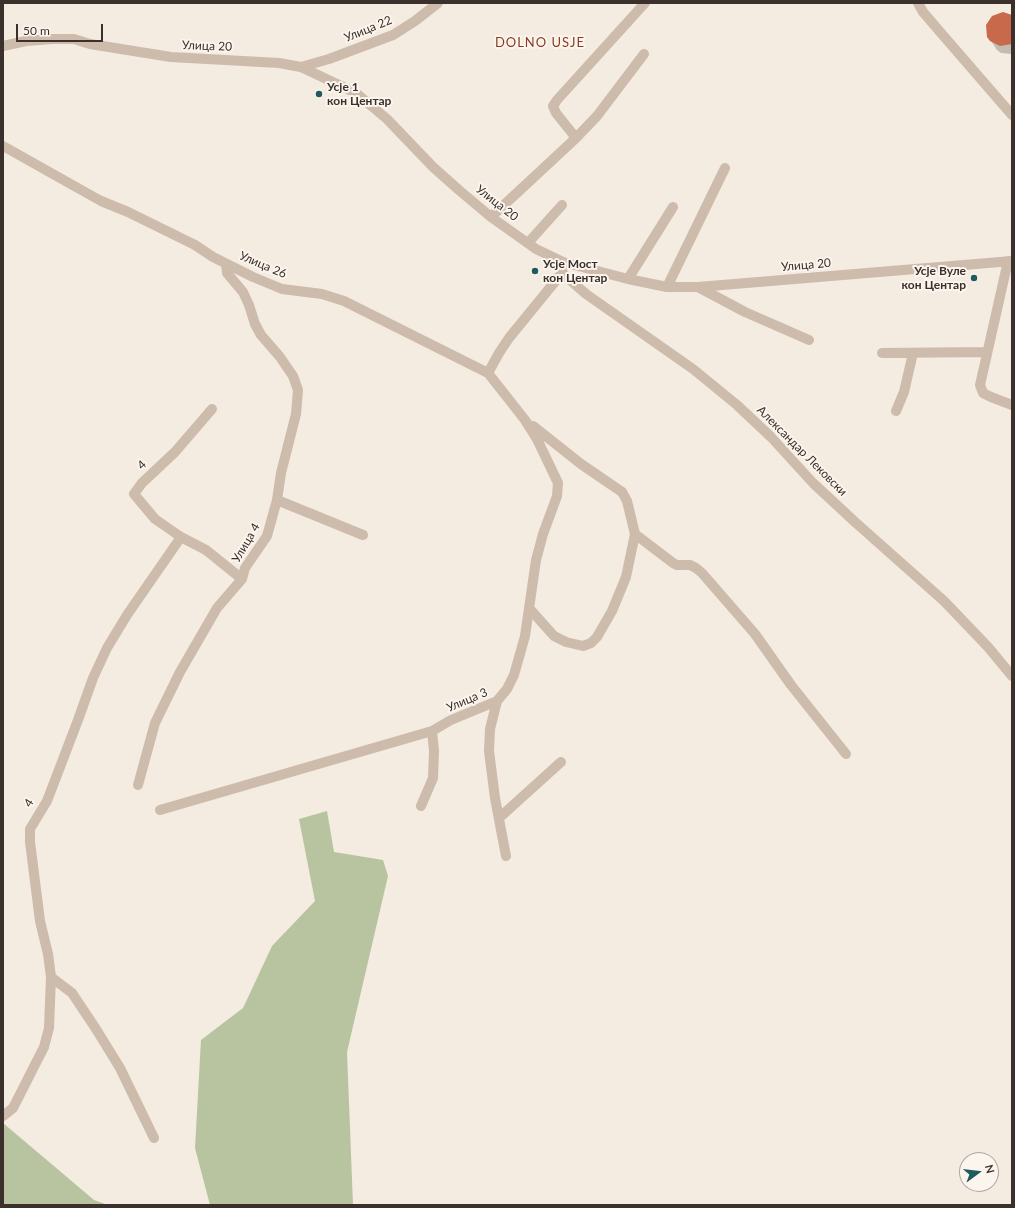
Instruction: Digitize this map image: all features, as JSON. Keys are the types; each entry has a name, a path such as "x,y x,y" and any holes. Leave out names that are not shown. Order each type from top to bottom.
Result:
{"street":[{"name":"Улица 22","path":"301,67 329,59 393,35 415,21 438,3"},
{"path":"576,138 556,113 554,106 557,100 645,3"},
{"path":"918,3 923,12 940,33 1012,114"},
{"name":"Улица 20","path":"3,46 26,41 53,39 74,40 171,57 279,63 301,67 356,93 387,119 439,172 491,217 563,268 667,287 698,287 1010,261"},
{"path":"491,217 576,138 597,116 644,54"},
{"name":"Улица 26","path":"3,146 101,201 128,212 195,245 226,264 253,277 282,289 322,294 344,301 488,373 525,420"},
{"path":"667,287 725,168"},
{"path":"528,243 562,205"},
{"path":"628,279 673,207"},
{"path":"1010,261 980,385 983,392 991,398 1012,405"},
{"name":"Улица 4","path":"138,785 155,723 180,672 217,608 242,579 245,568 267,536 277,500 281,473 296,414 298,390 293,376 261,335 255,324 250,305 243,292 227,273 226,264"},
{"path":"488,373 509,338 563,268"},
{"name":"Александар Лековски","path":"563,268 586,294 693,369 737,405 771,437 818,488 944,601 988,647 1012,676"},
{"path":"698,287 745,312 809,340"},
{"path":"882,353 987,352"},
{"path":"896,411 904,392 913,353"},
{"name":"4","path":"212,409 175,452 142,483 134,494 155,519 181,537 206,550 242,579"},
{"path":"525,420 547,439 622,492 627,501 634,534 626,577 612,611 597,637 591,643 583,646 566,642 554,636 529,608"},
{"name":"Улица 3","path":"160,810 432,731 451,720 497,701 507,689 514,675 525,636 536,560 558,489 558,483 537,439 525,420"},
{"path":"277,500 363,535"},
{"path":"634,534 673,563 677,565 690,565 702,573 755,634 791,684 846,754"},
{"name":"4","path":"3,1116 13,1108 44,1048 49,1028 50,977 48,954 40,921 30,842 30,829 46,801 93,678 107,648 127,615 181,537"},
{"path":"497,701 490,729 489,751 506,856"},
{"path":"421,806 433,778 434,751 432,731"},
{"path":"499,818 561,762"},
{"path":"50,977 72,994 96,1029 120,1068 154,1138"}],"green space":[{"path":"327,811 334,852 383,860 388,876 347,1052 353,1205 210,1205 195,1148 201,1040 243,1008 272,946 315,901 299,819"},
{"path":"3,1123 94,1200 108,1205 3,1205"}],"building":[{"path":"1003,12 1012,15 1012,44 1000,46 990,41 987,37 986,25 992,16"}],"place":[{"name":"Усје 1 кон Центар","path":"319,94"},
{"name":"Усје Мост кон Центар","path":"535,271"},
{"name":"Усје Вуле кон Центар","path":"974,278"}],"district":[{"name":"DOLNO USJE","path":"540,43"}]}
